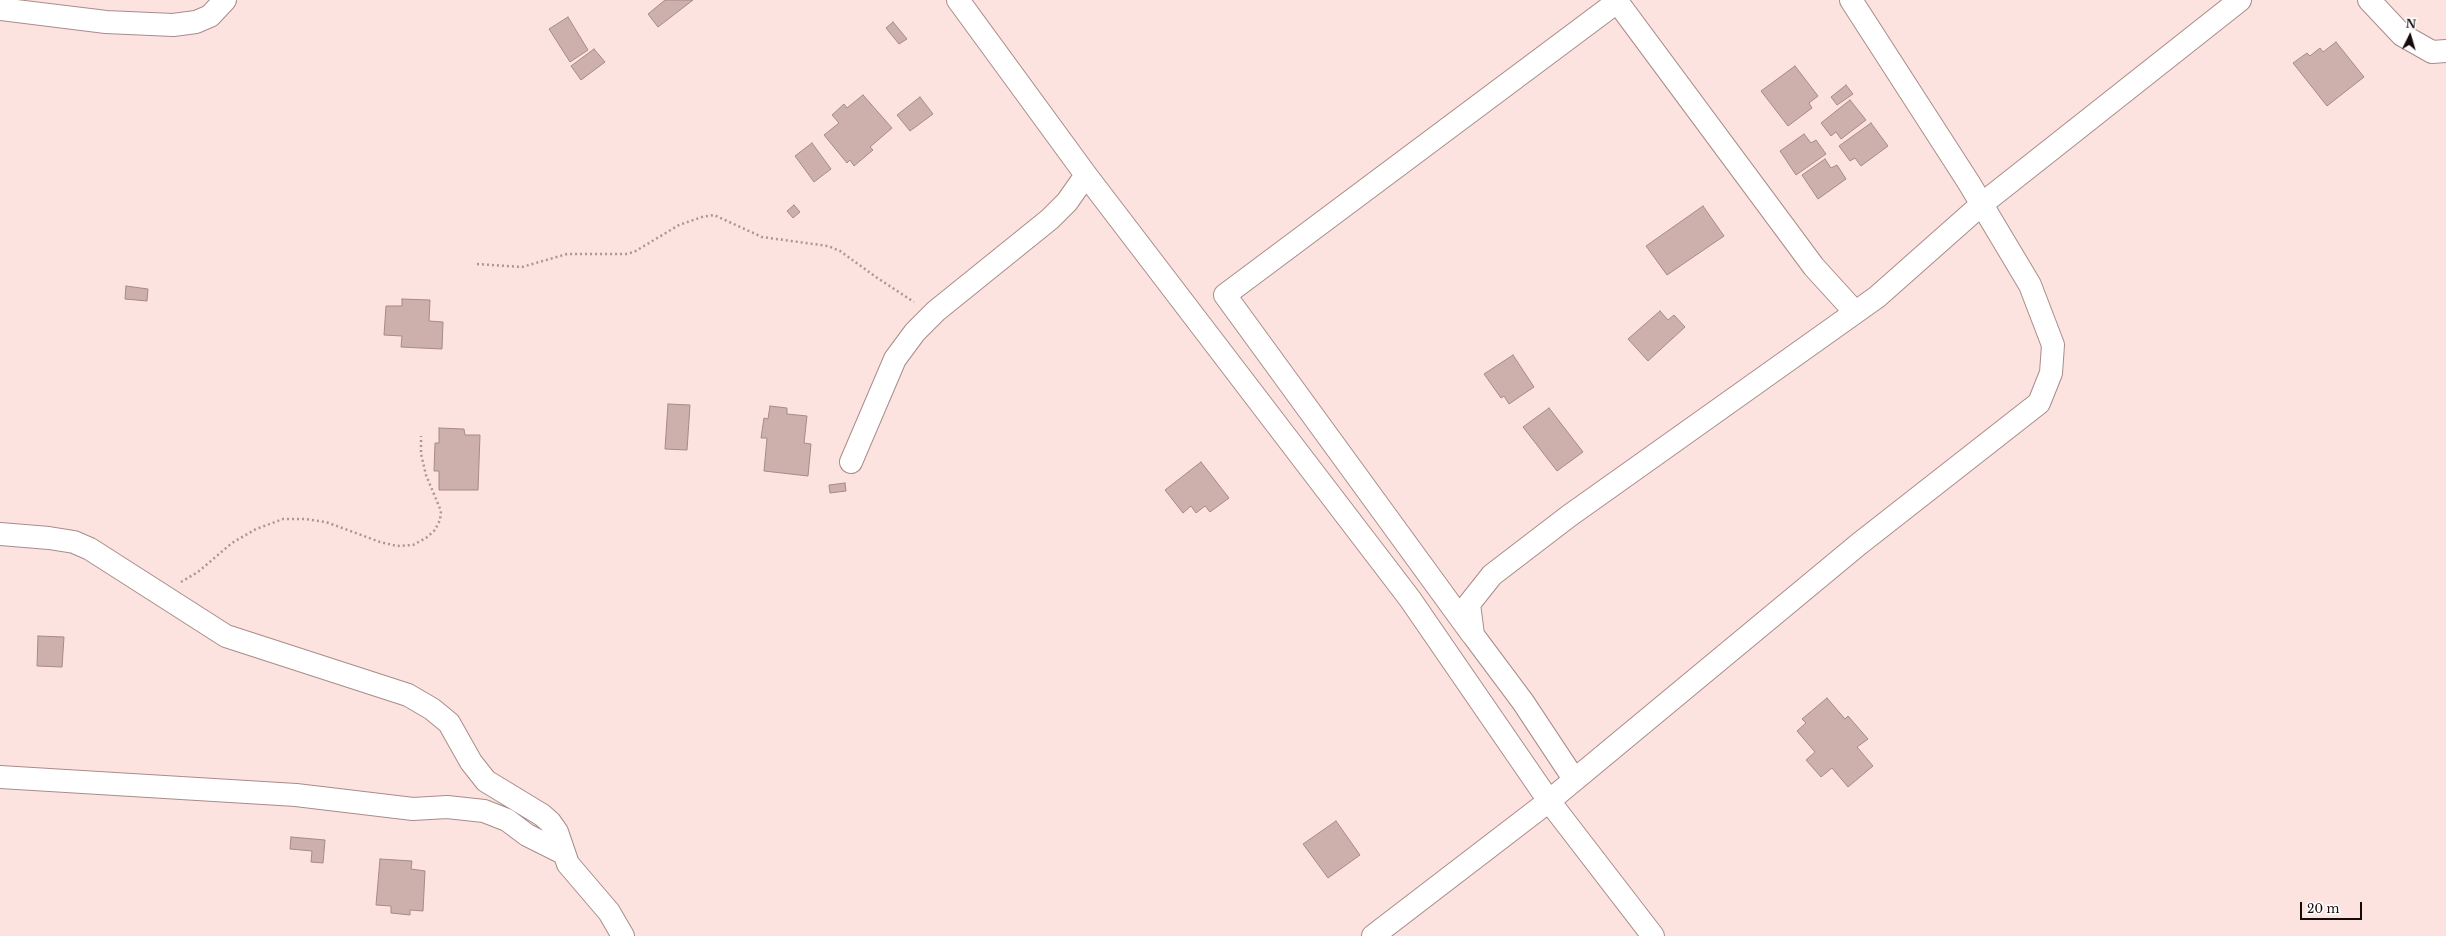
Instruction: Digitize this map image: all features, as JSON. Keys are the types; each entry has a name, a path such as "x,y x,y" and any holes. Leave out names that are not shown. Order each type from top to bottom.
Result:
{"street":[{"path":"0,9 106,22 173,25 196,22 210,16 225,0"},
{"path":"958,0 1086,175 1410,599 1549,801 1654,936"},
{"path":"1373,936 1549,801 1859,544 2039,403 2051,373 2053,345 2030,285 1982,204 1851,0"},
{"path":"1473,635 1469,604 1492,575 1569,516 1877,297 1982,204 2240,0"},
{"path":"2369,0 2402,34 2432,52 2446,51"},
{"path":"1574,779 1523,702 1225,295 1617,1 1814,267 1855,312"},
{"path":"851,462 896,359 914,332 936,312 1050,219 1067,202 1086,175"},
{"path":"0,534 49,538 74,542 90,549 215,630 239,642 298,658 408,695 432,709 449,723 471,762 486,781 542,815 550,822 557,832 563,853 576,876 609,912 623,936"},
{"path":"0,777 296,795 414,809 447,807 484,810 506,820 527,836 563,853"}],"path":[{"path":"477,264 522,267 567,254 626,254 634,252 679,225 702,217 714,216 762,237 828,246 840,251 910,300 936,312"},
{"path":"152,590 181,583 198,572 232,543 256,529 283,519 326,522 380,542 397,546 413,545 426,538 435,530 440,520 440,511 426,475 421,454 421,436"}],"building":[{"path":"665,0 693,0 658,27 648,14"},
{"path":"568,17 588,50 570,62 549,29"},
{"path":"893,22 907,39 899,44 886,28"},
{"path":"2336,42 2364,77 2327,106 2293,63 2307,53 2310,56 2320,48 2323,52"},
{"path":"594,49 605,62 581,80 571,66"},
{"path":"1795,66 1818,96 1809,103 1812,108 1788,126 1761,91"},
{"path":"1846,85 1853,94 1837,105 1831,97"},
{"path":"863,95 892,128 870,147 873,150 854,166 850,160 847,163 824,135 839,123 832,115 844,104 847,108"},
{"path":"920,97 933,114 910,131 897,115"},
{"path":"1850,100 1866,120 1841,139 1836,132 1831,136 1821,123"},
{"path":"1871,123 1888,146 1861,166 1855,158 1850,161 1839,146"},
{"path":"1804,134 1811,143 1816,140 1826,154 1796,175 1780,151"},
{"path":"812,143 831,169 814,182 795,156"},
{"path":"1825,159 1831,168 1837,165 1846,179 1818,199 1802,175"},
{"path":"794,205 800,212 793,218 787,211"},
{"path":"1703,206 1724,236 1667,275 1646,246"},
{"path":"126,286 148,289 147,301 125,299"},
{"path":"402,299 430,300 429,321 443,322 442,349 401,347 402,336 384,335 386,306 402,306"},
{"path":"1660,311 1668,320 1674,315 1685,327 1648,361 1628,339"},
{"path":"1513,355 1534,387 1509,404 1504,396 1501,398 1484,374"},
{"path":"668,404 690,405 687,450 665,449"},
{"path":"770,406 787,408 787,414 807,416 804,443 811,444 808,476 764,471 767,438 761,438 764,418 768,419"},
{"path":"1549,408 1583,452 1557,471 1523,427"},
{"path":"439,428 464,429 465,435 480,435 478,490 439,490 439,471 434,471 435,443 439,443"},
{"path":"1201,462 1229,498 1210,512 1205,506 1196,513 1191,506 1183,513 1165,490"},
{"path":"845,483 846,491 830,493 829,485"},
{"path":"38,636 64,637 62,667 37,666"},
{"path":"1827,698 1845,719 1848,716 1868,739 1857,747 1873,766 1848,787 1832,768 1821,777 1806,760 1815,752 1797,731 1806,723 1802,719"},
{"path":"1336,821 1360,855 1328,878 1303,844"},
{"path":"291,837 325,840 323,863 311,862 312,851 290,849"},
{"path":"380,859 412,861 411,869 425,871 423,911 410,910 410,915 391,913 391,906 376,905"}]}
